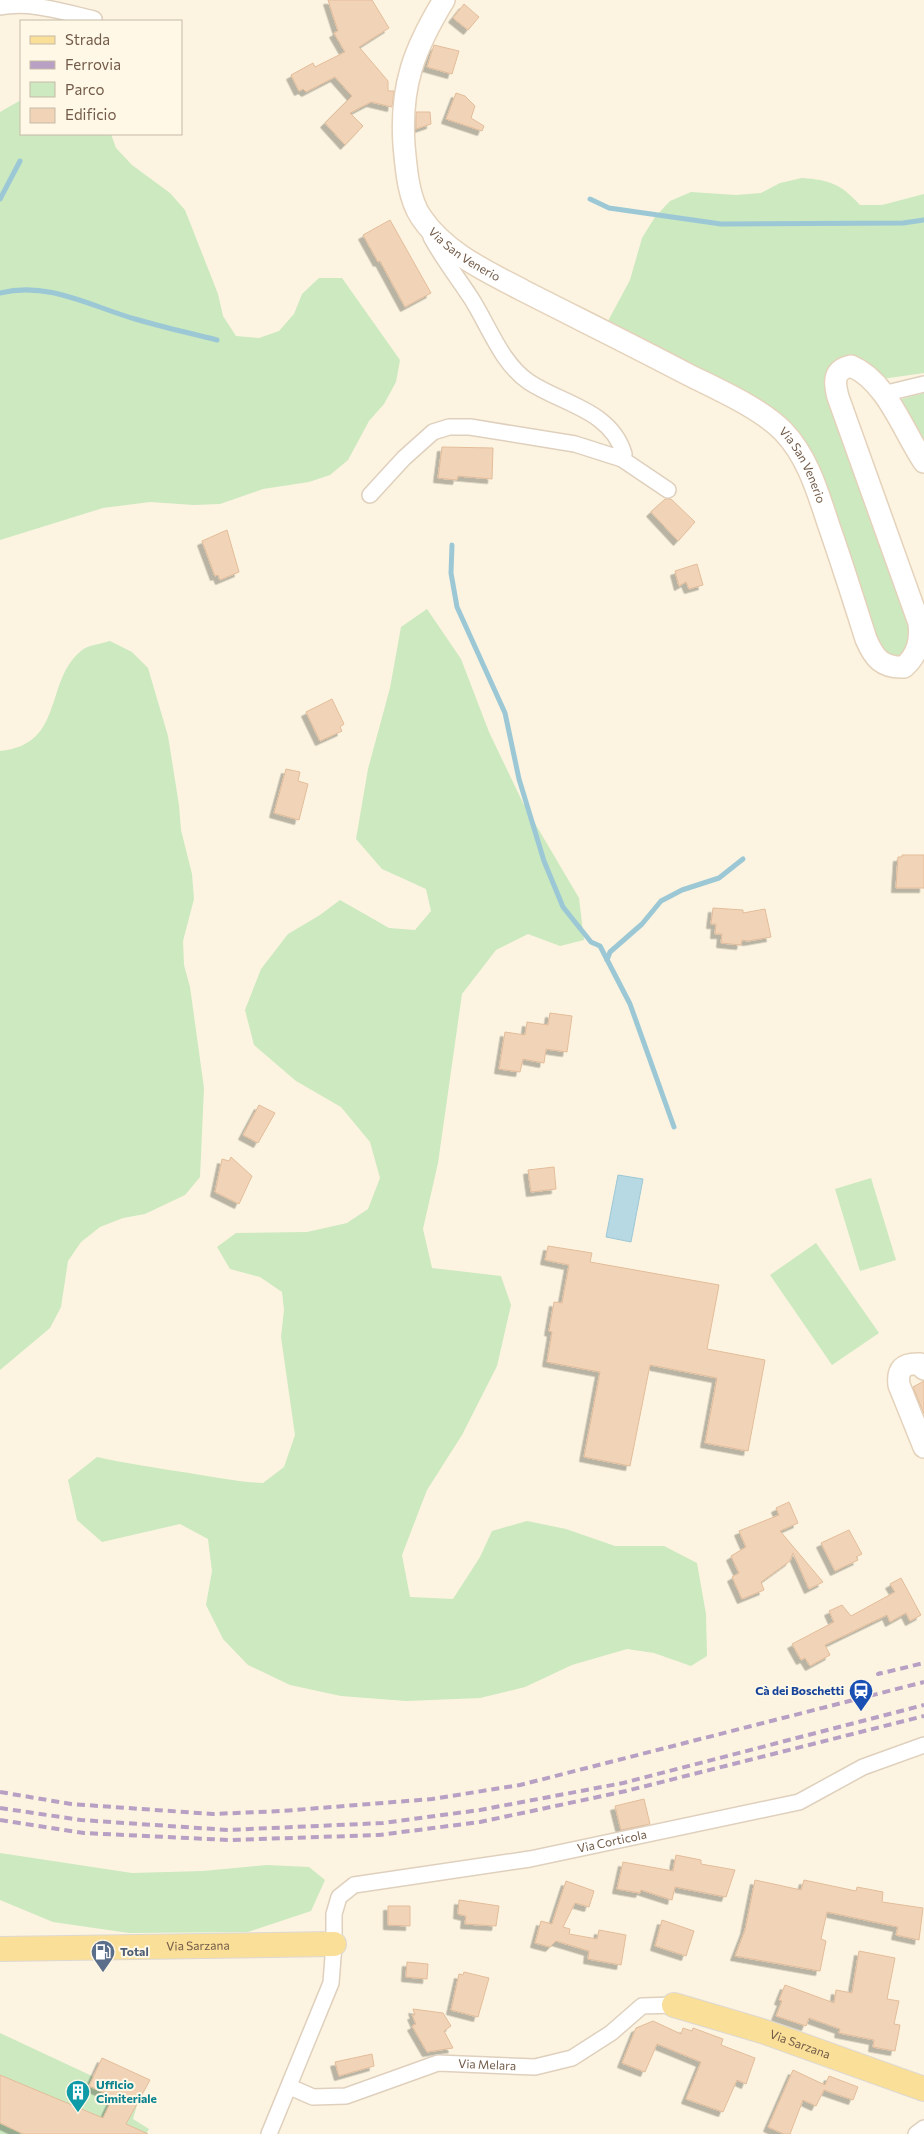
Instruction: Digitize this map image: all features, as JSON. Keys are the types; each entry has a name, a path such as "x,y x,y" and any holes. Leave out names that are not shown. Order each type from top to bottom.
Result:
{"main road":[{"name":"Via Sarzana","path":"0,1949 334,1944"},
{"name":"Via Sarzana","path":"674,2005 762,2031 924,2089"}],"street":[{"name":"Via San Venerio","path":"444,0 424,32 416,50 409,72 403,103 405,163 411,191 420,216 435,234 474,266 707,384 769,419 784,432 798,449 814,481 873,655 886,666 895,668 904,667 915,655 919,642 919,623 838,398 835,378 842,368 851,366 866,376 883,394 924,462"},
{"path":"0,8 15,4 94,19"},
{"path":"420,216 438,249 492,332 509,364 530,383 572,402 603,421 621,444 624,454 622,458"},
{"path":"883,394 924,384"},
{"path":"370,495 404,458 433,432 449,427 470,427 575,444 622,458 668,490"},
{"path":"924,1369 920,1364 908,1363 900,1368 898,1376 898,1385 924,1447"},
{"name":"Via Corticola","path":"269,2134 290,2087 331,1983 334,1914 339,1896 354,1885 530,1859 799,1802 863,1767 924,1745"},
{"name":"Via Melara","path":"290,2087 313,2097 346,2096 438,2063 535,2067 572,2058 611,2033 642,2006 674,2005"},
{"path":"916,2134 924,2128"}],"green space":[{"path":"20,101 20,135 111,135 116,148 132,165 170,193 185,210 218,294 223,316 236,336 259,338 279,331 294,314 302,294 319,278 342,278 400,360 396,382 384,404 369,421 348,460 330,475 309,482 263,489 220,504 194,505 150,502 103,508 0,540 0,112"},
{"path":"802,178 834,184 847,192 860,205 882,205 924,194 924,373 882,379 838,360 911,634 904,655 895,659 881,650 822,477 711,376 608,321 630,280 642,238 655,217 670,201 691,192 736,195 761,193 780,183"},
{"path":"924,393 924,445 898,400"},
{"path":"427,609 461,659 489,732 523,803 579,898 584,940 560,946 528,934 496,950 462,994 438,1163 423,1229 432,1268 501,1276 511,1305 497,1366 462,1435 427,1490 402,1555 410,1597 453,1599 480,1557 492,1531 527,1521 566,1529 615,1546 664,1546 697,1563 706,1614 707,1656 691,1666 654,1653 627,1649 572,1665 525,1687 480,1698 406,1701 341,1696 290,1685 248,1665 223,1639 206,1605 212,1571 208,1539 180,1524 102,1542 77,1520 68,1480 97,1457 244,1482 263,1483 284,1467 295,1435 281,1337 284,1310 282,1292 260,1277 230,1269 217,1247 236,1233 307,1232 347,1223 368,1209 380,1178 370,1142 341,1107 296,1081 254,1045 245,1010 261,969 288,934 320,915 340,900 389,928 415,930 431,911 426,889 382,869 356,839 368,769 390,688 401,627"},
{"path":"110,641 132,652 148,668 168,736 181,830 192,874 194,899 183,941 184,965 190,987 204,1088 200,1177 185,1195 145,1214 123,1218 100,1227 81,1242 68,1261 61,1307 50,1328 0,1370 0,751 21,746 35,737 44,725 62,678 70,664 84,649"},
{"path":"871,1178 896,1260 860,1271 835,1189"},
{"path":"816,1243 879,1333 832,1365 770,1275"},
{"path":"0,1853 132,1873 203,1871 266,1865 309,1867 325,1880 311,1911 248,1932 129,1933 53,1922 0,1900"},
{"path":"0,2033 139,2098 133,2119 149,2129 146,2134 0,2134"}],"water":[{"path":"618,1175 643,1179 631,1242 606,1237"}],"building":[{"path":"328,0 372,0 389,28 359,47 388,81 388,91 394,91 392,107 371,102 350,113 363,126 345,145 325,123 352,96 335,77 306,92 303,89 299,91 291,75 313,63 315,67 345,52 334,33 338,31"},
{"path":"464,4 479,17 468,30 453,18"},
{"path":"434,45 459,51 452,74 427,67"},
{"path":"456,93 465,96 475,106 471,118 484,126 482,131 446,119"},
{"path":"416,112 430,112 431,124 416,129"},
{"path":"390,220 431,293 405,307 380,261 378,262 363,235"},
{"path":"442,447 493,448 492,479 458,476 457,480 438,478"},
{"path":"665,499 671,499 695,522 678,541 651,512"},
{"path":"227,530 239,572 220,580 218,575 215,576 202,541"},
{"path":"697,564 703,585 689,589 686,582 679,586 675,571"},
{"path":"332,699 344,724 340,727 342,731 320,741 306,712"},
{"path":"286,769 300,772 298,781 308,784 299,820 274,813"},
{"path":"902,855 924,855 924,888 896,888 898,857 902,857"},
{"path":"713,908 743,910 743,913 765,909 771,937 748,941 742,940 741,945 721,943 722,934 715,934 716,924 711,924"},
{"path":"550,1013 572,1016 567,1052 546,1049 544,1063 523,1059 520,1072 499,1069 505,1032 525,1035 527,1022 548,1025"},
{"path":"259,1105 275,1113 258,1143 243,1135"},
{"path":"231,1157 252,1176 239,1204 215,1192 222,1159 229,1161"},
{"path":"554,1167 556,1189 531,1192 528,1170"},
{"path":"548,1246 592,1253 590,1262 719,1285 707,1349 765,1360 748,1451 705,1443 717,1378 650,1365 630,1466 584,1457 600,1372 547,1362 552,1332 549,1331 554,1302 562,1303 569,1265 545,1260"},
{"path":"924,1381 924,1414 913,1387"},
{"path":"789,1502 798,1523 780,1531 823,1582 809,1589 793,1553 790,1561 761,1582 764,1590 742,1599 732,1577 739,1573 731,1556 746,1547 739,1531 779,1515 776,1508"},
{"path":"849,1530 862,1554 856,1557 858,1560 835,1571 821,1543"},
{"path":"901,1578 921,1615 910,1621 906,1613 890,1622 887,1615 825,1645 830,1655 810,1666 805,1658 801,1660 792,1644 834,1622 829,1611 842,1605 851,1616 895,1592 890,1584"},
{"path":"644,1799 650,1824 621,1830 615,1806"},
{"path":"676,1855 701,1860 701,1864 735,1870 726,1897 675,1887 672,1900 641,1890 640,1893 617,1889 623,1862 673,1871"},
{"path":"755,1880 801,1890 804,1880 856,1891 857,1887 883,1892 882,1902 923,1908 919,1940 896,1935 898,1927 827,1912 821,1939 826,1941 820,1971 735,1956 745,1930"},
{"path":"566,1881 594,1891 589,1907 575,1903 563,1927 570,1929 569,1934 597,1939 599,1930 626,1935 621,1965 588,1959 589,1951 556,1941 550,1947 535,1943 541,1921 552,1924"},
{"path":"459,1900 499,1906 496,1926 465,1924 466,1916 458,1914"},
{"path":"388,1906 410,1906 410,1926 388,1925"},
{"path":"662,1920 694,1931 686,1956 655,1946"},
{"path":"859,1951 895,1958 887,1999 899,2001 894,2024 900,2025 895,2051 873,2047 874,2040 839,2033 840,2029 809,2018 806,2026 776,2016 782,2001 779,2000 785,1985 834,2003 836,1990 852,1993"},
{"path":"407,1962 428,1964 427,1979 406,1977"},
{"path":"464,1972 489,1978 478,2017 451,2010 459,1974 463,1975"},
{"path":"413,2009 443,2013 451,2026 444,2031 453,2048 427,2052 412,2026 416,2024 412,2015 415,2015"},
{"path":"653,2021 681,2034 683,2028 692,2031 693,2028 723,2039 721,2045 755,2058 746,2084 737,2080 723,2112 686,2099 701,2062 657,2044 645,2072 622,2063 636,2028"},
{"path":"372,2054 374,2066 339,2076 335,2062"},
{"path":"102,2058 150,2080 126,2124 148,2134 23,2134 0,2123 0,2075 103,2118 113,2097 89,2086"},
{"path":"793,2070 825,2085 829,2076 858,2087 853,2100 824,2090 816,2106 803,2100 790,2134 784,2134 768,2127"}],"waterway":[{"path":"0,199 20,161"},
{"path":"590,199 609,208 721,224 903,223 924,220"},
{"path":"0,293 18,290 52,293 135,319 217,340"},
{"path":"452,545 451,573 457,607 505,713 519,779 544,861 563,907 591,942 600,946 630,1004 674,1127"},
{"path":"607,960 610,952 642,924 661,901 682,890 719,878 743,859"}],"railway":[{"path":"881,1673 878,1674 924,1663"},
{"path":"0,1792 71,1804 213,1814 282,1811 432,1799 520,1785 924,1682"},
{"path":"0,1808 81,1820 228,1830 383,1823 480,1810 623,1783 924,1705"},
{"path":"0,1820 84,1833 230,1840 379,1835 480,1822 626,1791 924,1716"}],"place":[{"name":"Cà dei Boschetti","path":"861,1712"},
{"name":"Total","path":"103,1973"},
{"name":"Ufficio Cimiteriale","path":"78,2113"}]}
